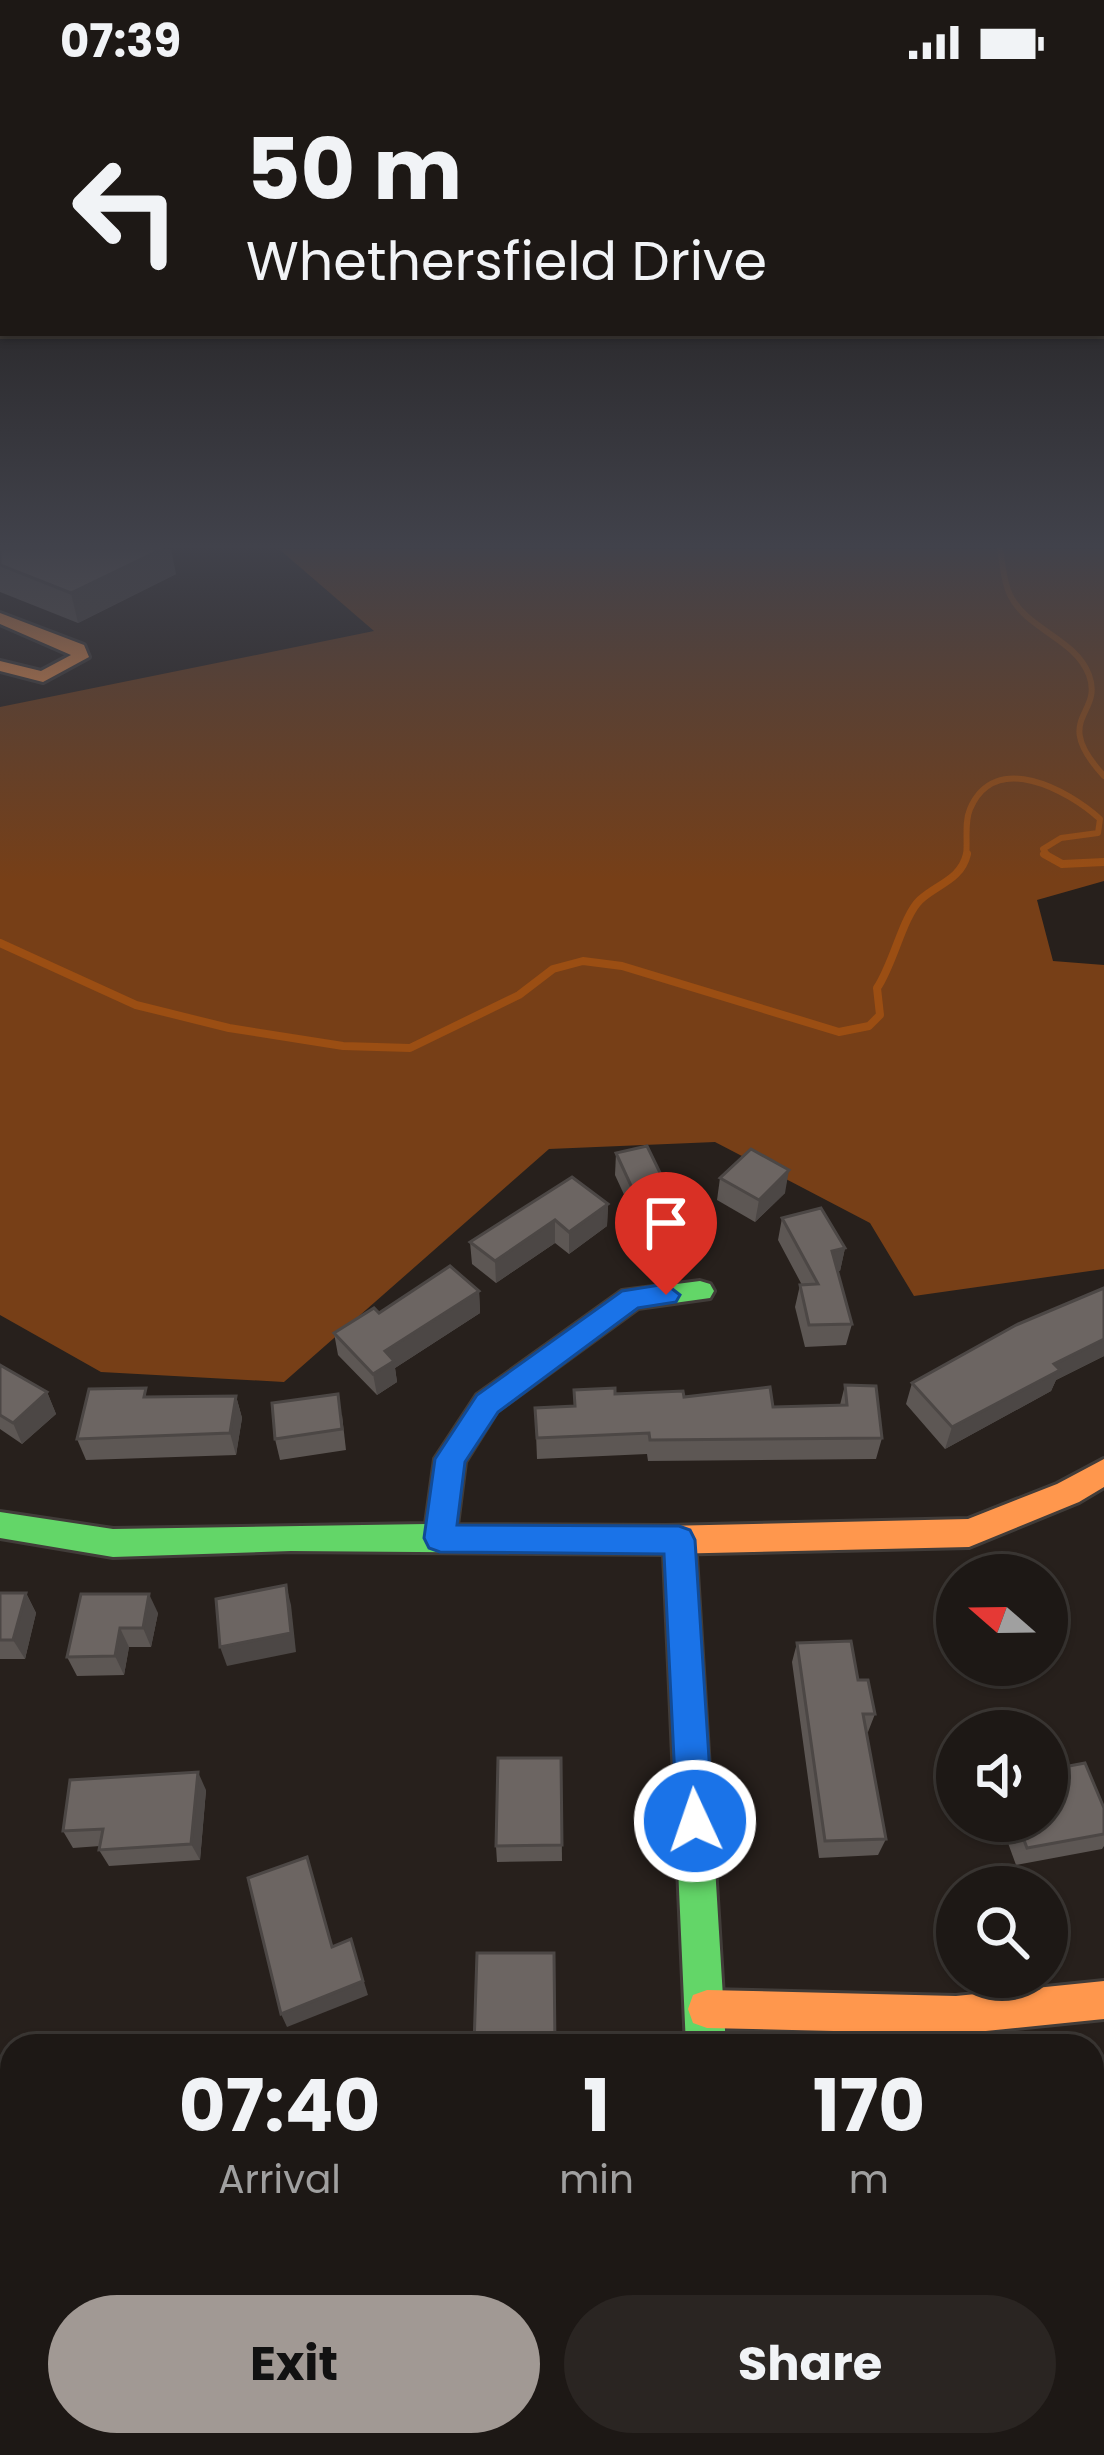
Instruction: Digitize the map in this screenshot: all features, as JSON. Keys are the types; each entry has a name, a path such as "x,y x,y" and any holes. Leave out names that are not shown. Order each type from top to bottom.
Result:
{"street":[{"path":"0,666 43,677 75,660"},
{"path":"440,1538 450,1459 487,1403 632,1298 700,1291"},
{"path":"0,1525 113,1543 291,1537 679,1540 969,1533 1104,1472"},
{"path":"679,1540 706,2034"},
{"path":"706,2009 969,2015 1052,2010 1104,2000"}],"shaded area":[{"path":"233,660 1104,660 1104,881 1037,900 1053,961 1104,965 1104,1269 914,1296 870,1223 715,1142 549,1149 284,1382 101,1372 0,1315 0,707"}],"building":[{"path":"647,1146 665,1183 633,1190 616,1153"},
{"path":"751,1149 789,1170 759,1200 720,1178"},
{"path":"572,1177 608,1204 569,1232 555,1220 495,1261 470,1242"},
{"path":"821,1208 845,1248 832,1251 852,1324 809,1325 800,1285 818,1284 782,1218"},
{"path":"450,1266 479,1291 385,1351 394,1361 373,1374 334,1333 374,1308 379,1313"},
{"path":"1104,1288 1104,1339 1054,1364 1060,1370 952,1427 912,1383 1016,1325"},
{"path":"0,1365 47,1392 13,1423 0,1415"},
{"path":"845,1385 876,1386 882,1438 650,1440 649,1433 537,1438 535,1408 575,1406 574,1390 615,1388 615,1394 683,1391 684,1397 770,1387 773,1407 847,1405"},
{"path":"146,1388 144,1397 236,1396 230,1433 77,1439 89,1389"},
{"path":"338,1394 342,1429 275,1439 272,1403"},
{"path":"286,1585 291,1633 220,1647 216,1599"},
{"path":"0,1593 26,1593 13,1640 0,1640"},
{"path":"81,1594 149,1594 143,1628 120,1628 115,1656 67,1657"},
{"path":"851,1641 858,1680 868,1680 875,1714 863,1714 886,1839 825,1841 797,1643"},
{"path":"498,1758 561,1758 562,1845 496,1846"},
{"path":"1085,1763 1104,1808 1104,1834 1068,1841 1068,1766"},
{"path":"198,1772 191,1844 99,1850 103,1829 63,1831 70,1780"},
{"path":"1025,1842 1060,1842 1027,1848"},
{"path":"307,1857 332,1947 351,1939 363,1981 281,2014 248,1878"},
{"path":"477,1953 554,1953 555,2034 474,2034"}],"waterway":[{"path":"1080,660 1092,689 1079,729 1081,741 1104,776"},
{"path":"966,857 970,809 981,791 1014,779 1051,788 1100,819 1098,833 1061,838 1043,849 1049,857"},
{"path":"1044,854 1049,857"},
{"path":"0,943 136,1005 229,1028 343,1046 410,1048 519,995 553,969 583,961 622,966 839,1032 869,1026 880,1015 877,988 908,917 920,900 960,870 966,857"},
{"path":"1049,857 1062,864 1104,862"}],"traffic: fast":[{"path":"440,1538 450,1459 487,1403 632,1298 700,1291"},
{"path":"0,1525 113,1543 291,1537 665,1540"},
{"path":"679,1540 705,2034"}],"traffic: slow":[{"path":"0,666 43,677 75,660"},
{"path":"665,1540 969,1533 1068,1493 1104,1472"},
{"path":"707,2009 956,2015 1104,2000"}],"route":[{"path":"666,1295 632,1298 487,1403 450,1459 440,1538 679,1540 695,1821"}]}
